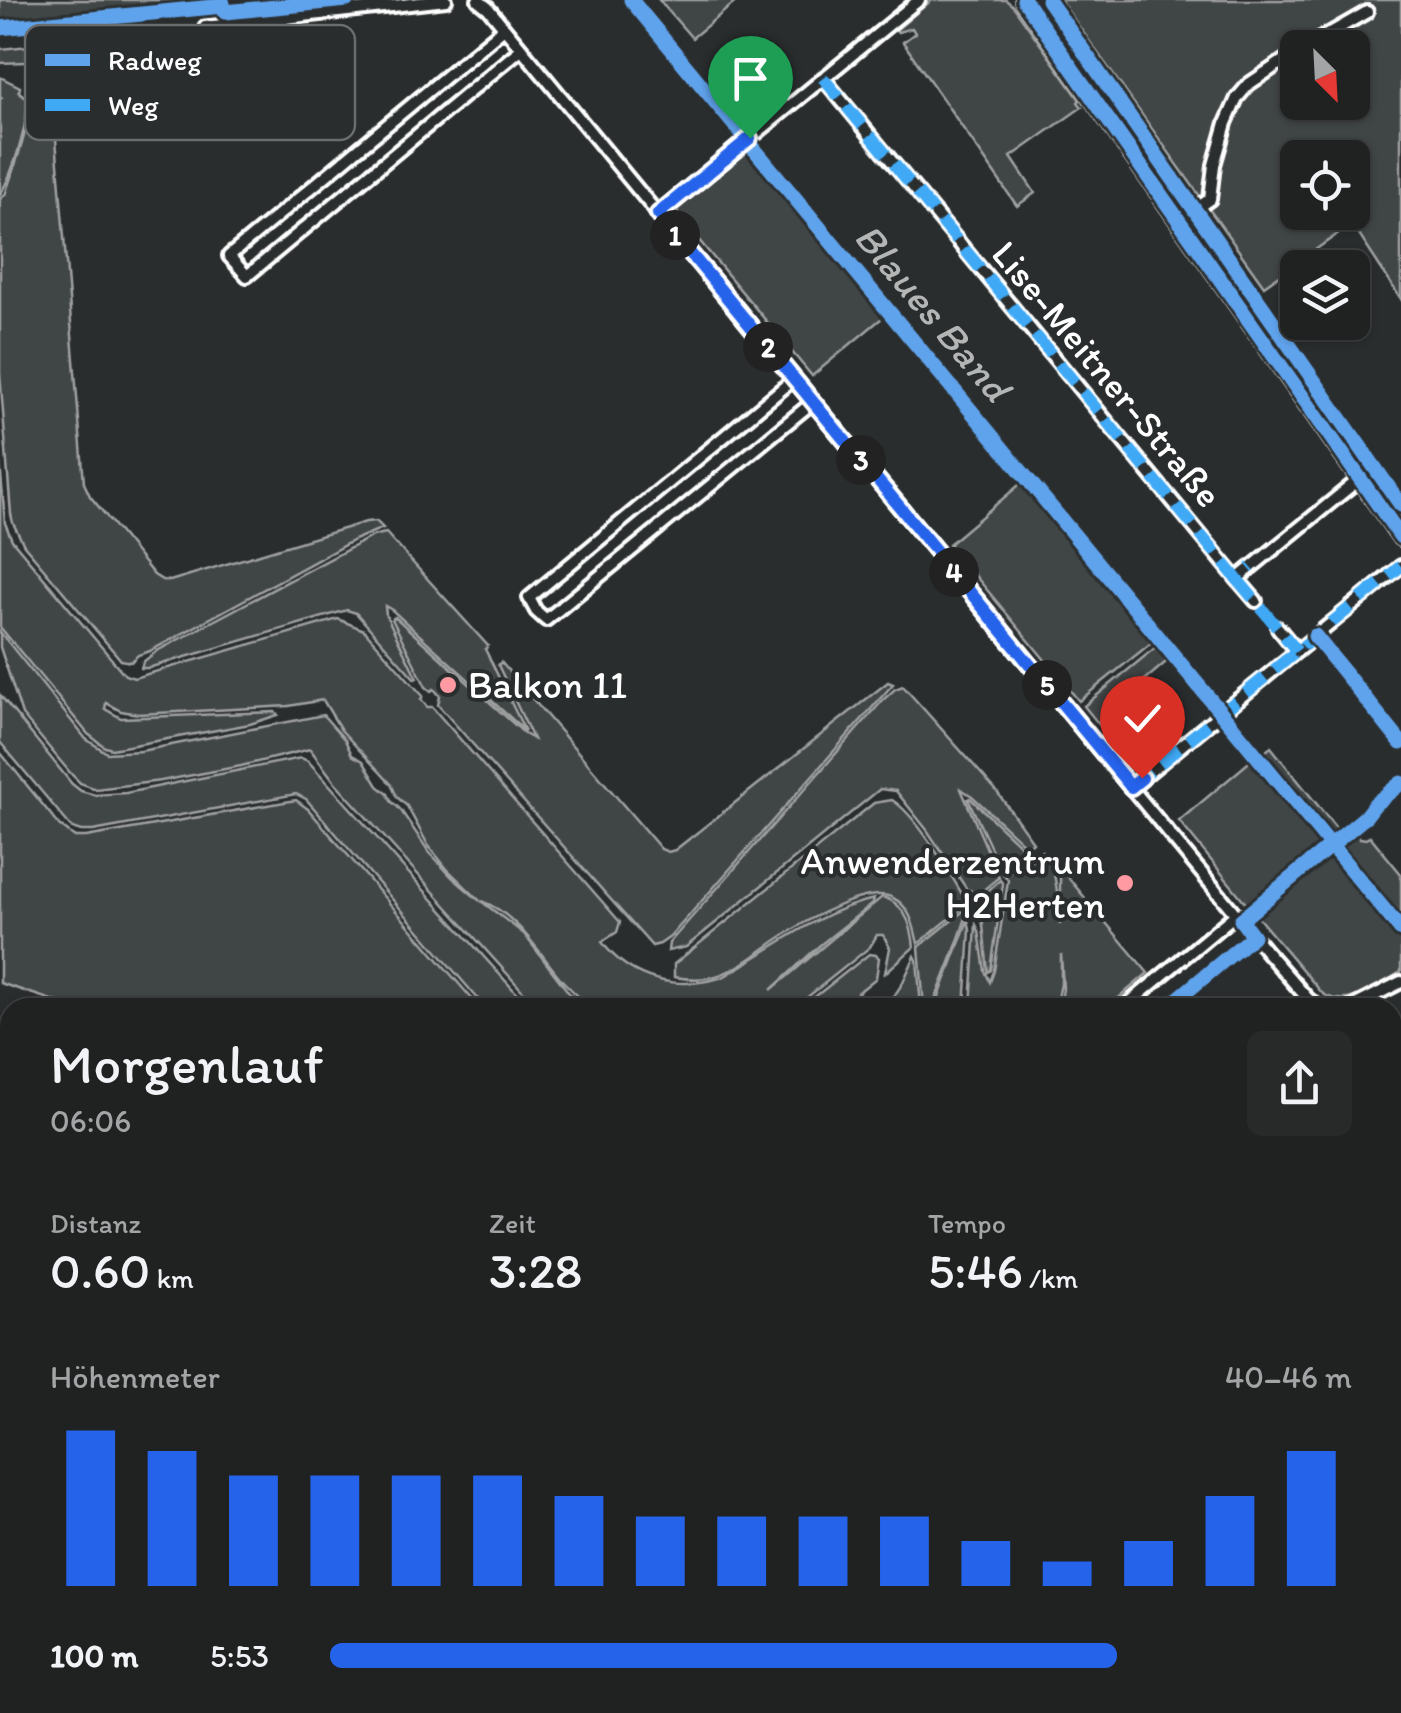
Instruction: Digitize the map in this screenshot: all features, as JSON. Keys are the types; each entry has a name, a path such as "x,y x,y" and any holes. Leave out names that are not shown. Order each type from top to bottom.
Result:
{"main road":[{"path":"1024,0 1184,217"},
{"path":"1037,0 1364,475 1401,537"},
{"path":"1364,475 1401,519"}],"street":[{"path":"223,25 446,0"},
{"path":"478,0 1307,998"},
{"path":"658,214 919,0"},
{"path":"1334,30 1367,12"},
{"path":"504,28 229,256 246,276 522,49"},
{"path":"1184,217 1210,199 1214,166 1237,98 1248,84 1280,62"},
{"name":"Lise-Meitner-Straße","path":"823,78 1256,602"},
{"path":"794,379 529,598 536,611 546,620 813,402"},
{"path":"1238,578 1364,475"},
{"path":"1131,787 1401,566"},
{"path":"1278,628 1297,651"},
{"path":"1315,636 1401,743"},
{"path":"1135,998 1236,914"},
{"path":"1178,998 1254,936"},
{"path":"1370,998 1401,982"}],"shaded area":[{"path":"0,0 200,0 201,4 0,24"},
{"path":"659,0 738,0 692,38"},
{"path":"932,0 1006,0 1080,100 1082,107 1011,157 1035,193 1017,206 903,42 915,33 912,28 896,30"},
{"path":"1060,0 1401,0 1401,299 1356,230 1370,230 1370,140 1280,140 1280,230 1343,230 1315,250 1280,250 1280,275 1264,286"},
{"path":"25,46 25,62 0,63 0,49"},
{"path":"0,77 20,87 19,92 25,96 25,121 0,195 2,98"},
{"path":"25,129 25,140 56,140 84,483 90,496 154,575 170,581 366,522 376,521 383,528 354,540 131,662 121,660 24,545 11,514 0,373 0,199 5,195"},
{"path":"751,149 888,313 812,376 678,215 681,204"},
{"path":"0,462 5,523 12,540 125,675 134,678 338,619 364,630 423,696 427,707 432,707 620,922 617,932 602,942 641,974 689,983 723,977 834,912 874,899 771,990 882,897 896,904 906,916 914,947 885,973 890,948 883,935 877,935 870,947 806,998 581,998 561,979 535,946 515,924 505,914 481,901 524,934 575,998 529,998 334,781 310,749 161,781 96,789 80,783 22,715 0,647 0,632 86,739 107,753 141,751 323,715 345,740 352,755 363,761 429,852 480,901 428,845 407,806 341,730 323,700 289,706 138,714 106,703 105,709 121,718 275,712 278,715 250,724 112,749 88,734 0,627"},
{"path":"1025,480 1156,639 1079,701 949,544"},
{"path":"386,533 488,646 485,649 525,731 385,606 415,679 356,613 347,610 141,668 157,651 373,536"},
{"path":"395,617 533,739 498,665 501,662 661,849 668,852 888,682 893,684 670,937 652,946 438,705 440,696 426,687 392,619"},
{"path":"1161,643 1172,657 1139,685 1166,719 1123,754 1084,706"},
{"path":"903,686 995,789 1033,842 1027,847 961,789 999,877 975,897 896,791 880,789 686,947 668,951 669,943 884,699"},
{"path":"0,695 72,784 95,795 126,793 301,758 308,761 521,998 477,998 306,799 296,794 81,831 72,828 0,742"},
{"path":"1271,747 1340,833 1331,841 1261,755"},
{"path":"0,752 60,826 75,837 296,800 308,809 471,998 46,998 0,983"},
{"path":"1254,758 1325,844 1249,907 1179,821"},
{"path":"968,799 1024,849 1025,856 1003,874"},
{"path":"892,800 932,845 965,899 961,902 964,907 918,944 904,906 893,898 869,896 808,921 722,974 702,979 674,977 674,964 874,803"},
{"path":"1355,832 1360,838 1370,836 1401,874 1401,925 1336,847"},
{"path":"1042,851 1048,859 1060,925 1060,868 1148,973 1119,998 1062,998 1061,954 1058,998 972,998 976,925 990,982 1008,880 1005,876 1027,858 1030,860"},
{"path":"1331,851 1401,934 1401,972 1363,994 1333,998 1323,994 1255,914"},
{"path":"1000,880 1003,884 988,972 978,899"},
{"path":"968,911 936,998 923,998 919,947"},
{"path":"968,920 966,998 938,998"},
{"path":"869,954 879,958 876,978 851,998 813,998"},
{"path":"915,956 920,998 893,998"}],"waterway":[{"name":"Blaues Band","path":"640,0 751,135"},
{"path":"105,25 201,15"},
{"path":"0,36 25,33"},
{"name":"Blaues Band","path":"756,141 1185,660"},
{"name":"Blaues Band","path":"1207,686 1214,695"},
{"name":"Blaues Band","path":"1240,726 1401,921"}],"tunnel":[{"path":"1256,601 1278,628"}],"marked path":[{"path":"823,78 1237,579 1251,567"},
{"path":"1131,787 1401,566"},
{"path":"1237,579 1297,651"}],"cycle path":[{"path":"222,0 225,12 347,0"},
{"path":"631,0 1401,930"},
{"path":"1024,0 1401,537"},
{"path":"1048,0 1401,505"},
{"path":"30,25 223,6"},
{"path":"0,28 25,26"},
{"path":"1315,636 1401,743"},
{"path":"1179,998 1253,936 1241,920 1401,783"}],"place":[{"name":"Balkon 11","path":"448,685"},
{"name":"Anwenderzentrum H2Herten","path":"1125,883"}],"route":[{"path":"750,138 658,214 1131,787 1142,778"}]}
